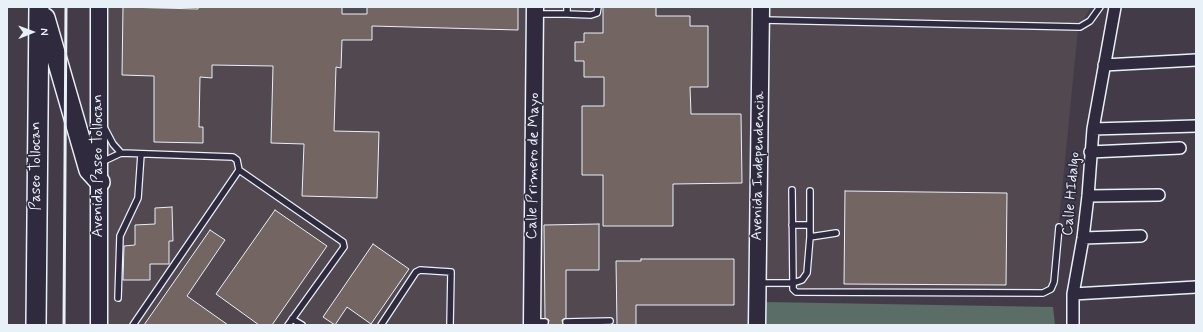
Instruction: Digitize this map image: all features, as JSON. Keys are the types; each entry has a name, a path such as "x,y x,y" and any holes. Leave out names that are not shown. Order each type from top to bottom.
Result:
{"highway":[{"name":"Paseo Tollocan","path":"36,325 39,7"},
{"path":"42,7 88,170 100,173"}],"main road":[{"name":"Avenida Paseo Tollocan","path":"99,325 100,7"},
{"name":"Calle Primero de Mayo","path":"535,10 536,323"},
{"name":"Avenida Independencia","path":"757,325 761,13"}],"street":[{"path":"1115,7 1104,65 1196,60"},
{"name":"Calle HIdalgo","path":"1074,325 1073,294 1083,238 1088,196 1090,152 1104,65"},
{"path":"1093,129 1196,126"},
{"path":"1090,152 1180,148"},
{"path":"1088,196 1159,195"},
{"path":"1083,238 1141,236"},
{"path":"1073,294 1196,287"}],"lane":[{"path":"567,7 567,14"},
{"path":"535,10 591,15 597,12 598,7"},
{"path":"761,13 1080,27 1090,21 1100,7"},
{"path":"99,116 108,135 122,153"},
{"path":"100,173 110,157 122,153 229,156 237,160 239,170 344,244 344,247 288,325"},
{"path":"118,298 120,236 138,198 141,154"},
{"path":"133,325 239,170"},
{"path":"792,190 793,289 796,292 802,293 1043,293 1051,289 1054,282 1059,227"},
{"path":"758,283 793,284 802,280 806,273 810,238 810,192"},
{"path":"792,225 810,225"},
{"path":"810,238 836,233"},
{"path":"381,325 416,272 420,270 451,272 450,325"},
{"path":"292,319 302,325"},
{"path":"566,322 610,321"}],"shaded area":[{"path":"109,7 1091,7 1078,29 1052,291 759,288 759,325 108,325"}],"green space":[{"path":"766,302 1053,307 1055,325 766,325"}],"building":[{"path":"123,7 198,9 198,7 342,7 342,14 367,14 367,7 518,7 518,30 372,26 372,40 342,40 341,68 336,67 334,131 379,132 377,198 302,196 304,144 271,143 273,66 212,65 212,78 200,77 199,127 203,127 203,143 154,142 154,76 122,75"},
{"path":"603,7 656,7 656,16 690,16 690,26 708,26 708,87 690,87 691,114 741,114 742,183 673,184 673,226 603,226 603,175 582,175 582,106 604,106 604,77 584,77 584,61 575,61 575,42 584,42 584,33 603,33"},
{"path":"845,191 1007,193 1006,285 844,284"},
{"path":"172,207 173,241 169,241 169,264 150,264 150,280 123,280 124,246 135,245 135,225 155,224 155,208"},
{"path":"275,210 327,246 272,325 259,325 216,294"},
{"path":"599,224 599,270 566,270 566,318 562,320 563,325 548,325 549,320 545,318 544,225"},
{"path":"210,230 225,240 187,296 228,325 144,325"},
{"path":"373,244 409,269 371,324 347,307 335,325 323,317"},
{"path":"641,259 734,259 734,305 636,305 636,325 617,325 616,261 641,261"}],"railway":[{"path":"64,325 66,7"}]}
